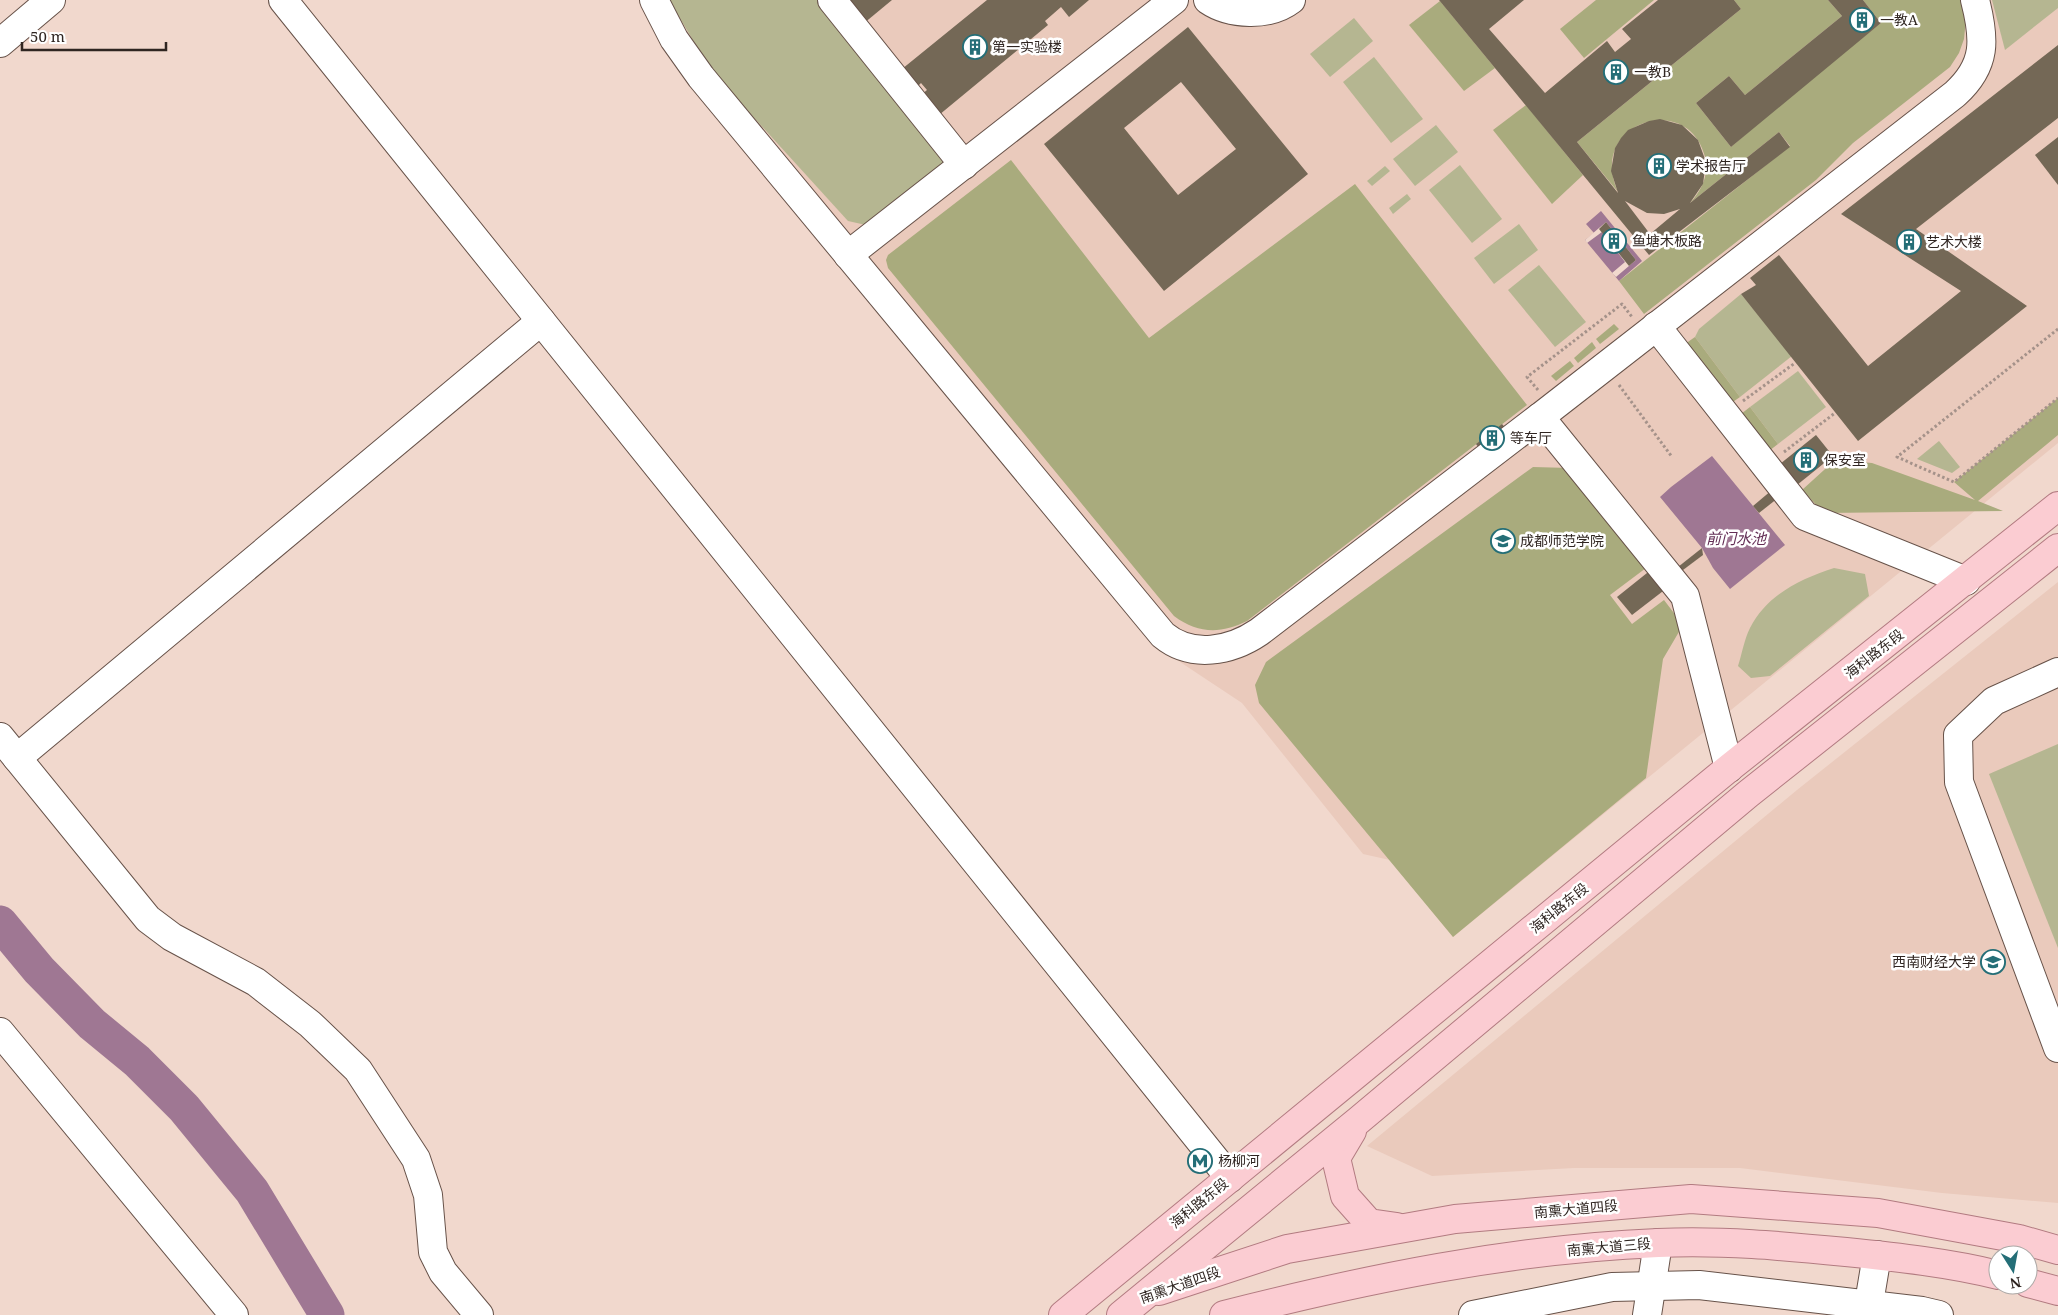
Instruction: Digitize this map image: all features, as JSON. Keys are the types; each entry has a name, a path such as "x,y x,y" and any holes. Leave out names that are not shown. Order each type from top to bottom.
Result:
{"main road":[{"name":"海科路东段","path":"1063,1315 1729,768 2058,506"},
{"path":"1121,1315 1359,1120 1748,794 2058,548"},
{"path":"1359,1120 1336,1158 1346,1196 1369,1223 1404,1228"},
{"name":"南熏大道四段","path":"1104,1315 1145,1296 1287,1249 1455,1219 1691,1199 1878,1213 2019,1239 2058,1250"},
{"name":"南熏大道三段","path":"1224,1315 1318,1292 1440,1266 1527,1254 1658,1243 1755,1243 1878,1255 1988,1273"},
{"path":"2038,1285 2058,1290"}],"street":[{"path":"0,43 52,0"},
{"path":"283,0 1230,1178"},
{"path":"654,0 666,26 692,64 848,255 1163,635 1171,642 1190,648 1227,648 1254,636 1547,412 1964,86 1972,75 1983,48 1975,0"},
{"path":"832,0 964,165"},
{"path":"848,255 1174,0"},
{"path":"1208,0 1235,11 1262,12 1291,0"},
{"path":"479,1315 443,1272 436,1259 430,1226 428,1195 416,1159 358,1070 310,1024 256,982 172,937 148,919 9,747 541,321"},
{"path":"1650,330 1725,415 1805,516 1966,580"},
{"path":"1547,412 1686,596 1729,768"},
{"path":"2058,672 1994,701 1958,735 1959,782 2058,1048"},
{"path":"0,1032 234,1315"},
{"path":"1647,1315 1658,1243"},
{"path":"1868,1310 1878,1255"},
{"path":"1473,1315 1612,1287 1699,1285 1868,1310 1939,1315"}],"path":[{"path":"1547,412 1527,377 1622,304 1650,330"},
{"path":"2058,329 1897,457 1954,482 2058,398"},
{"path":"1725,415 1794,362"},
{"path":"1605,366 1672,457"},
{"path":"1765,466 1835,412"}],"shaded area":[{"name":"成都师范学院","path":"641,0 2058,0 2058,443 1453,937 1390,860 1363,854 1242,703 1165,652"},
{"path":"2058,582 2058,1203 1942,1193 1740,1168 1574,1168 1432,1176 1367,1146 1797,790"}],"green space":[{"path":"669,0 823,0 951,157 866,225 848,221 726,87 697,47"},
{"path":"1596,0 1654,0 1584,58 1560,29"},
{"path":"1734,0 1828,0 1842,16 1745,95 1729,76 1696,103 1731,147 1805,83 1881,23 1863,0 1961,0 1966,19 1964,39 1959,53 1950,67 1853,143 1816,180 1644,314 1619,281 1790,146 1779,132 1690,203 1704,182 1706,164 1705,157 1695,136 1680,124 1662,120 1644,123 1627,132 1616,148 1612,168 1618,192 1577,142 1741,9"},
{"path":"1992,0 2058,0 2058,8 2005,50"},
{"path":"1440,1 1495,68 1464,91 1409,25"},
{"path":"1354,18 1373,41 1330,77 1310,54"},
{"path":"1374,57 1423,119 1391,143 1343,82"},
{"path":"1526,105 1583,175 1552,204 1493,130"},
{"path":"1436,125 1458,152 1415,186 1393,159"},
{"path":"1011,160 1149,338 1355,184 1527,405 1247,621 1219,630 1201,629 1183,622 1174,616 888,268 886,260 888,255"},
{"path":"1460,165 1502,219 1472,243 1429,190"},
{"path":"1385,166 1390,171 1372,186 1367,181"},
{"path":"1407,194 1411,199 1393,214 1389,208"},
{"path":"1519,224 1538,250 1494,284 1474,258"},
{"path":"1539,265 1586,322 1555,347 1508,290"},
{"path":"1741,294 1792,356 1740,397 1695,337 1699,329"},
{"path":"1614,324 1619,329 1600,344 1596,339"},
{"path":"1695,337 1740,397 1730,404 1685,344"},
{"path":"1592,342 1596,348 1578,363 1574,358"},
{"path":"1570,361 1574,366 1556,381 1551,376"},
{"path":"1798,371 1826,407 1778,444 1750,407"},
{"path":"2058,398 2058,435 1978,501 2003,511 1824,513 1802,490 1835,460 1872,463 1975,500 1954,482"},
{"path":"1750,407 1778,444 1765,454 1737,417"},
{"path":"1939,441 1960,467 1952,473 1917,459"},
{"path":"1533,467 1570,468 1646,568 1610,595 1632,624 1664,600 1683,625 1663,659 1646,778 1453,937 1259,703 1255,685 1266,662"},
{"path":"1834,568 1865,574 1869,596 1770,676 1751,678 1738,666 1748,633 1757,616 1775,597 1797,583"},
{"path":"2058,744 2058,948 1989,774"}],"water":[{"path":"1601,211 1642,261 1619,281 1585,240 1594,233 1586,224"},
{"name":"前门水池","path":"1712,456 1785,545 1730,589 1713,568 1702,548 1660,497"}],"pier":[{"name":"鱼塘木板路","path":"1606,222 1636,260 1616,277 1612,273 1625,262 1602,232 1587,243 1585,240"}],"building":[{"path":"847,0 892,0 863,24"},
{"name":"第一实验楼","path":"987,0 1089,0 1069,17 1061,7 1045,21 1048,25 939,115 921,95 927,90 921,83 917,87 902,69"},
{"path":"1439,0 1524,0 1489,29 1545,93 1607,41 1615,52 1631,39 1622,29 1658,0 1734,0 1741,9 1577,142 1618,193 1611,171 1615,148 1628,130 1649,121 1660,119 1682,125 1698,140 1706,162 1703,184 1690,203 1779,132 1790,147 1649,255","holes":["1625,201 1647,213 1664,214 1680,209 1650,234"]},
{"path":"1828,0 1863,0 1881,23 1731,147 1696,103 1729,76 1745,95 1842,16"},
{"path":"1188,27 1308,174 1164,291 1044,144","holes":["1181,82 1236,149 1178,195 1124,128"]},
{"name":"艺术大楼","path":"2058,45 2058,118 1916,229 2027,306 1858,441 1741,294 1756,285 1750,278 1779,255 1868,366 1961,291 1841,214"},
{"path":"2058,137 2058,185 2035,155"},
{"name":"鱼塘木板路","path":"1606,222 1636,260 1629,266 1599,229"},
{"name":"等车厅","path":"1502,424 1509,432 1483,453 1476,444"},
{"name":"保安室","path":"1816,435 1833,456 1797,485 1780,464"},
{"path":"1772,490 1778,498 1759,513 1753,506"},
{"path":"1702,548 1703,555 1683,570 1678,567"},
{"path":"1652,569 1667,588 1632,615 1617,597"}],"waterway":[{"path":"0,923 39,970 92,1024 137,1061 184,1108 252,1191 327,1315"}],"place":[{"name":"一教A","path":"1862,20"},
{"name":"第一实验楼","path":"975,47"},
{"name":"一教B","path":"1616,72"},
{"name":"学术报告厅","path":"1659,166"},
{"name":"鱼塘木板路","path":"1614,241"},
{"name":"艺术大楼","path":"1909,242"},
{"name":"等车厅","path":"1492,438"},
{"name":"保安室","path":"1806,460"},
{"name":"成都师范学院","path":"1503,541"},
{"name":"西南财经大学","path":"1993,962"},
{"name":"杨柳河","path":"1200,1161"}]}
